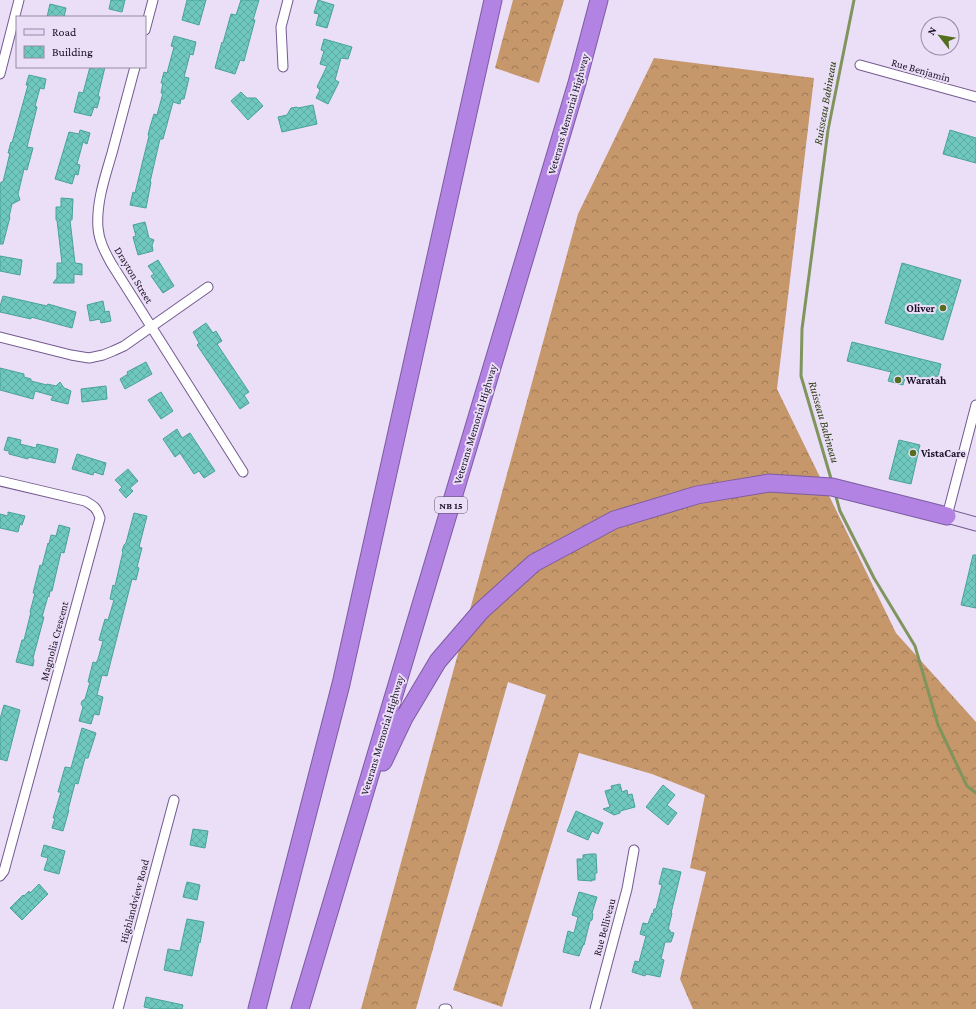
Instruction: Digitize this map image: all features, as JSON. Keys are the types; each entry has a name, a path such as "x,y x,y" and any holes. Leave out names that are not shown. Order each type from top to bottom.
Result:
{"highway":[{"path":"257,1009 341,684 493,0"},
{"name":"Veterans Memorial Highway","path":"300,1009 577,83 599,0"},
{"path":"359,811 404,718 430,674 438,661 481,611 534,563 614,520 697,495 769,483 832,487 947,516"}],"main road":[{"path":"947,516 976,524"}],"street":[{"path":"0,74 19,0"},
{"path":"146,26 153,0"},
{"path":"282,67 281,26 288,0"},
{"name":"Rue Benjamin","path":"860,65 976,98"},
{"name":"Drayton Street","path":"135,68 99,204 98,228 103,247 111,263 243,472"},
{"path":"0,337 71,355 89,358 96,357 113,352 124,346 208,287"},
{"path":"947,516 976,405"},
{"name":"Magnolia Crescent","path":"0,481 85,501 93,505 98,511 100,518 4,871 0,876"},
{"name":"Highlandview Road","path":"118,1009 174,800"},
{"name":"Rue Belliveau","path":"595,1009 627,888 634,850"}],"green space":[{"path":"513,0 564,0 539,83 495,68"},
{"path":"654,58 814,78 777,389 896,633 976,722 976,1009 693,1009 680,979 706,872 690,868 705,795 652,774 579,753 502,1007 453,990 546,695 508,682 416,1009 361,1009 578,214"}],"building":[{"path":"111,0 125,0 122,12 109,9"},
{"path":"187,0 206,0 199,25 182,20"},
{"path":"241,0 259,0 244,61 240,60 235,74 215,68 231,14 236,15"},
{"path":"318,0 334,5 327,28 316,25 319,14 314,13"},
{"path":"50,4 66,8 64,16 47,16"},
{"path":"174,36 196,42 193,55 190,54 184,77 189,78 184,99 181,99 180,104 173,102 163,139 160,139 150,182 146,208 130,205 133,192 135,193 150,127 154,114 157,115 163,93 161,93 163,83 161,83 164,72 167,73 174,47 171,46"},
{"path":"324,39 352,47 348,59 341,58 335,80 339,82 328,104 316,98 320,90 317,87 327,66 320,64 324,51 321,50"},
{"path":"90,68 105,68 98,96 100,97 97,108 94,107 91,116 74,112 79,92 83,93"},
{"path":"29,75 46,79 44,89 40,88 35,106 37,107 27,147 33,148 27,170 24,169 18,194 20,200 12,204 3,244 0,244 0,186 1,182 3,182 10,153 8,153 28,85 26,85"},
{"path":"241,92 247,98 256,98 263,106 248,120 231,101"},
{"path":"313,105 317,124 282,132 278,117 287,115 291,108"},
{"path":"80,130 90,133 87,144 83,142 77,164 80,165 78,175 75,174 72,184 55,179 69,132 79,134"},
{"path":"950,130 976,138 976,163 943,154"},
{"path":"61,198 73,199 72,220 70,220 75,263 82,264 82,275 74,274 74,283 53,283 57,278 57,263 62,263 56,220 56,207 61,207"},
{"path":"145,222 149,238 154,240 152,245 153,251 138,255 133,237 136,236 133,225"},
{"path":"0,256 22,260 20,275 0,271"},
{"path":"158,260 174,286 163,293 151,276 154,274 148,266"},
{"path":"902,263 961,280 943,340 885,323"},
{"path":"3,296 47,306 48,304 76,312 72,328 31,317 31,319 0,312"},
{"path":"103,301 105,312 109,311 111,321 101,323 100,319 90,321 87,305"},
{"path":"206,323 213,333 216,331 222,341 217,344 249,392 244,395 249,403 240,409 197,345 199,343 193,332"},
{"path":"852,342 941,364 936,385 905,378 903,385 888,381 891,372 847,361"},
{"path":"146,362 152,374 125,389 120,379 128,374 127,372"},
{"path":"0,368 24,374 24,377 31,379 31,381 47,385 56,386 60,382 64,388 71,391 68,404 51,400 53,396 35,391 33,399 0,390"},
{"path":"106,386 107,399 82,402 81,389"},
{"path":"161,392 173,411 161,419 148,400"},
{"path":"177,429 182,438 190,433 215,471 204,478 199,471 194,474 180,453 175,457 163,439"},
{"path":"8,437 21,440 20,444 36,448 37,444 58,449 55,463 28,457 28,459 9,454 9,451 4,450"},
{"path":"899,440 920,445 911,484 889,479"},
{"path":"77,454 106,463 103,475 94,472 93,475 72,469"},
{"path":"128,469 138,481 130,488 133,491 126,498 119,490 122,487 115,480"},
{"path":"8,512 25,516 22,525 20,524 18,532 0,528 0,514 8,516"},
{"path":"134,513 147,516 139,547 142,548 137,567 139,568 136,580 132,579 107,676 102,675 97,695 103,697 99,715 94,714 91,724 79,721 83,707 81,704 85,699 90,682 88,682 93,662 96,663 98,659 103,641 99,640 105,619 108,620 114,600 110,599 113,585 115,586 122,551 126,543"},
{"path":"59,525 70,528 64,553 61,552 52,591 50,591 49,597 48,596 42,617 44,617 33,658 33,666 16,662 22,640 24,640 31,612 35,593 33,593 40,565 42,566 51,535 56,536"},
{"path":"973,555 976,555 976,608 961,605"},
{"path":"4,705 20,710 7,761 0,759 0,719"},
{"path":"82,728 96,733 88,758 85,758 78,784 75,783 63,831 52,828 55,818 53,818 61,792 58,792 65,767 71,768"},
{"path":"620,784 622,792 627,790 628,795 632,794 635,807 620,811 620,813 614,815 603,809 610,807 605,791 612,789 611,786"},
{"path":"663,785 675,795 667,805 677,813 668,825 646,807"},
{"path":"576,811 603,823 598,834 592,831 588,840 567,831"},
{"path":"193,829 208,831 205,848 190,845"},
{"path":"44,845 65,851 59,874 44,870 48,858 41,856"},
{"path":"596,854 597,873 595,873 595,880 578,880 577,859 583,859 583,855"},
{"path":"663,868 681,872 668,930 674,933 671,942 665,942 661,959 664,960 660,977 646,974 645,976 632,972 635,961 639,962 646,936 640,934 643,923 648,924 654,909 656,909 662,885 659,884"},
{"path":"187,882 200,885 197,900 183,897"},
{"path":"39,884 48,894 22,920 10,908 23,895 24,896 29,891 30,893"},
{"path":"579,892 597,897 592,913 592,920 590,921 584,945 579,956 563,952 568,931 574,933 578,917 572,915"},
{"path":"187,919 204,922 192,976 164,970 168,949 180,951"},
{"path":"146,997 183,1005 182,1009 153,1009 144,1007"}],"waterway":[{"name":"Ruisseau Babineau","path":"832,482 801,376 802,329 828,130 854,0"},
{"name":"Ruisseau Babineau","path":"835,493 840,511 874,578 915,646 938,725 967,786 976,793"}],"place":[{"name":"Oliver","path":"943,308"},
{"name":"Waratah","path":"898,380"},
{"name":"VistaCare","path":"913,453"}]}
